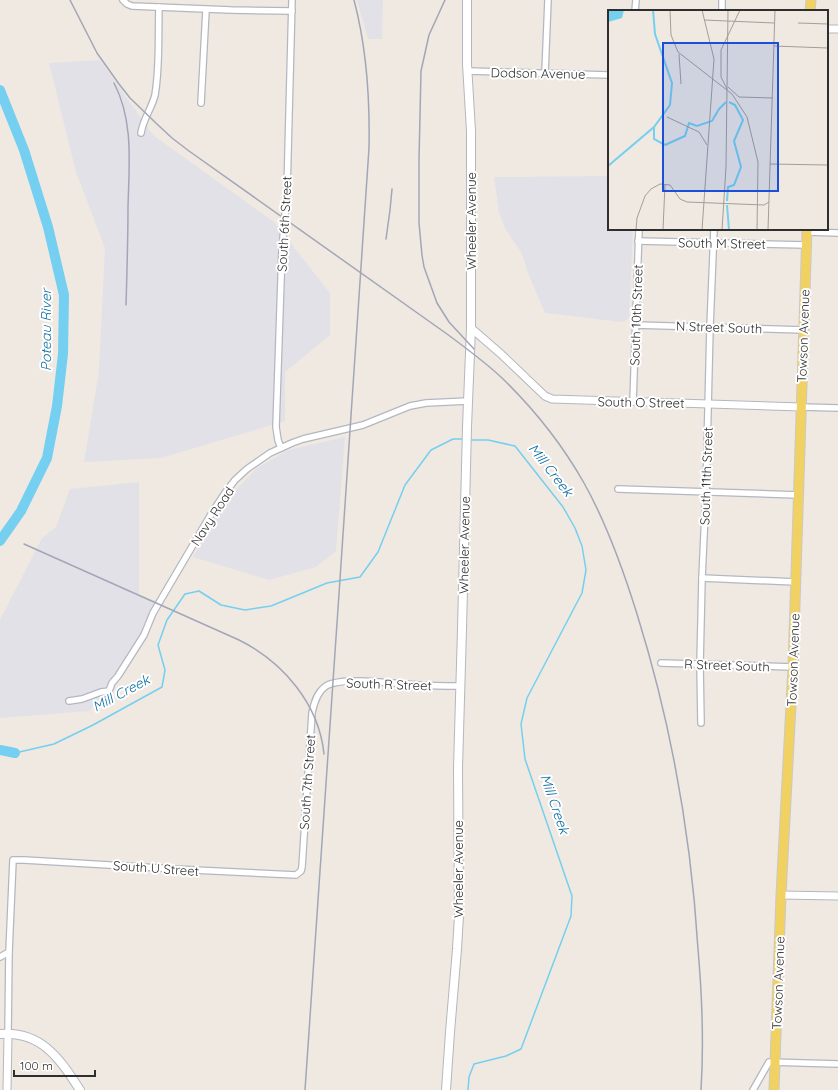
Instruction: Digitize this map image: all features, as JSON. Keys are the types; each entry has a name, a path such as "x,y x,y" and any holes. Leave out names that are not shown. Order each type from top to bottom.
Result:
{"main road":[{"name":"Wheeler Avenue","path":"446,1090 458,932 458,768 470,328 471,131 466,37 467,0"},
{"path":"810,10 811,0"},
{"name":"Towson Avenue","path":"774,1090 793,667 807,230"},
{"path":"4,1034 24,1036 39,1042 46,1047 57,1058 80,1090"}],"street":[{"name":"South 6th Street","path":"281,448 276,427 282,250 287,191 292,0"},
{"path":"545,73 548,0"},
{"path":"635,10 636,0"},
{"path":"125,2 132,6 206,10 292,12"},
{"path":"141,133 153,102 156,88 158,67 159,7"},
{"path":"202,103 206,10"},
{"name":"Dodson Avenue","path":"468,71 608,75"},
{"name":"South 10th Street","path":"633,402 639,230"},
{"name":"South 11th Street","path":"701,723 700,664 702,578 714,230"},
{"path":"807,230 838,233"},
{"name":"South M Street","path":"638,241 806,245"},
{"name":"N Street South","path":"635,325 804,330"},
{"name":"South O Street","path":"470,328 501,354 545,396 556,400 838,408"},
{"name":"Navy Road","path":"69,701 82,699 101,692 109,691 112,683 144,635 153,613 218,502 236,480 247,470 270,453 281,448 303,440 362,425 417,404 468,402"},
{"path":"618,489 798,495"},
{"path":"702,578 796,582"},
{"name":"R Street South","path":"661,663 793,667"},
{"name":"South R Street","path":"321,691 327,686 347,681 461,686"},
{"name":"South 7th Street","path":"299,874 302,867 312,713 315,700 321,691"},
{"name":"South U Street","path":"9,952 13,860 292,876 299,874"},
{"path":"782,895 838,896"},
{"path":"0,957 9,952"},
{"path":"6,1090 4,1034 9,952"},
{"path":"753,1090 769,1062 838,1064"}],"shaded area":[{"path":"357,0 383,0 382,39 368,39"},
{"path":"100,60 153,135 274,222 330,293 330,335 285,372 285,421 161,458 84,462 99,371 105,248 76,172 49,63"},
{"path":"608,176 608,230 633,230 629,318 623,322 545,313 521,252 506,230 499,213 494,177"},
{"path":"345,437 336,551 316,567 269,580 193,557 220,507 257,468 288,450"},
{"path":"139,482 139,596 158,601 129,660 89,711 0,718 0,620 42,538 56,527 70,489"}],"waterway":[{"name":"Poteau River","path":"0,90 24,150 48,227 64,295 63,354 57,406 47,458 21,511 0,541"},
{"name":"Mill Creek","path":"15,753 54,744 93,725 162,687 165,670 158,645 167,620 185,594 199,591 221,605 245,610 271,606 327,583 360,577 378,552 405,485 431,450 453,439 464,439"},
{"name":"Mill Creek","path":"468,1090 469,1077 474,1064 506,1056 521,1049 571,916 572,896 525,759 521,724 527,698 582,593 586,570 582,546 575,528 563,507 515,446 488,440 470,440"},
{"name":"Mill Creek","path":"0,750 15,753"}],"railway":[{"path":"70,0 97,53 119,84 130,98 172,138 447,334 489,366 514,390 536,415 557,441 576,469 600,514 626,580 660,696 678,780 685,822 695,906 701,1001 701,1090"},
{"path":"305,1090 369,148 367,74 362,37 354,0"},
{"path":"445,0 429,35 421,71 419,223 424,267 437,303 449,322 474,349"},
{"path":"114,83 125,112 129,144 126,305"},
{"path":"386,239 392,189"},
{"path":"24,544 239,640 255,649 284,673 296,686 307,702 315,718 321,736 324,754"}]}
